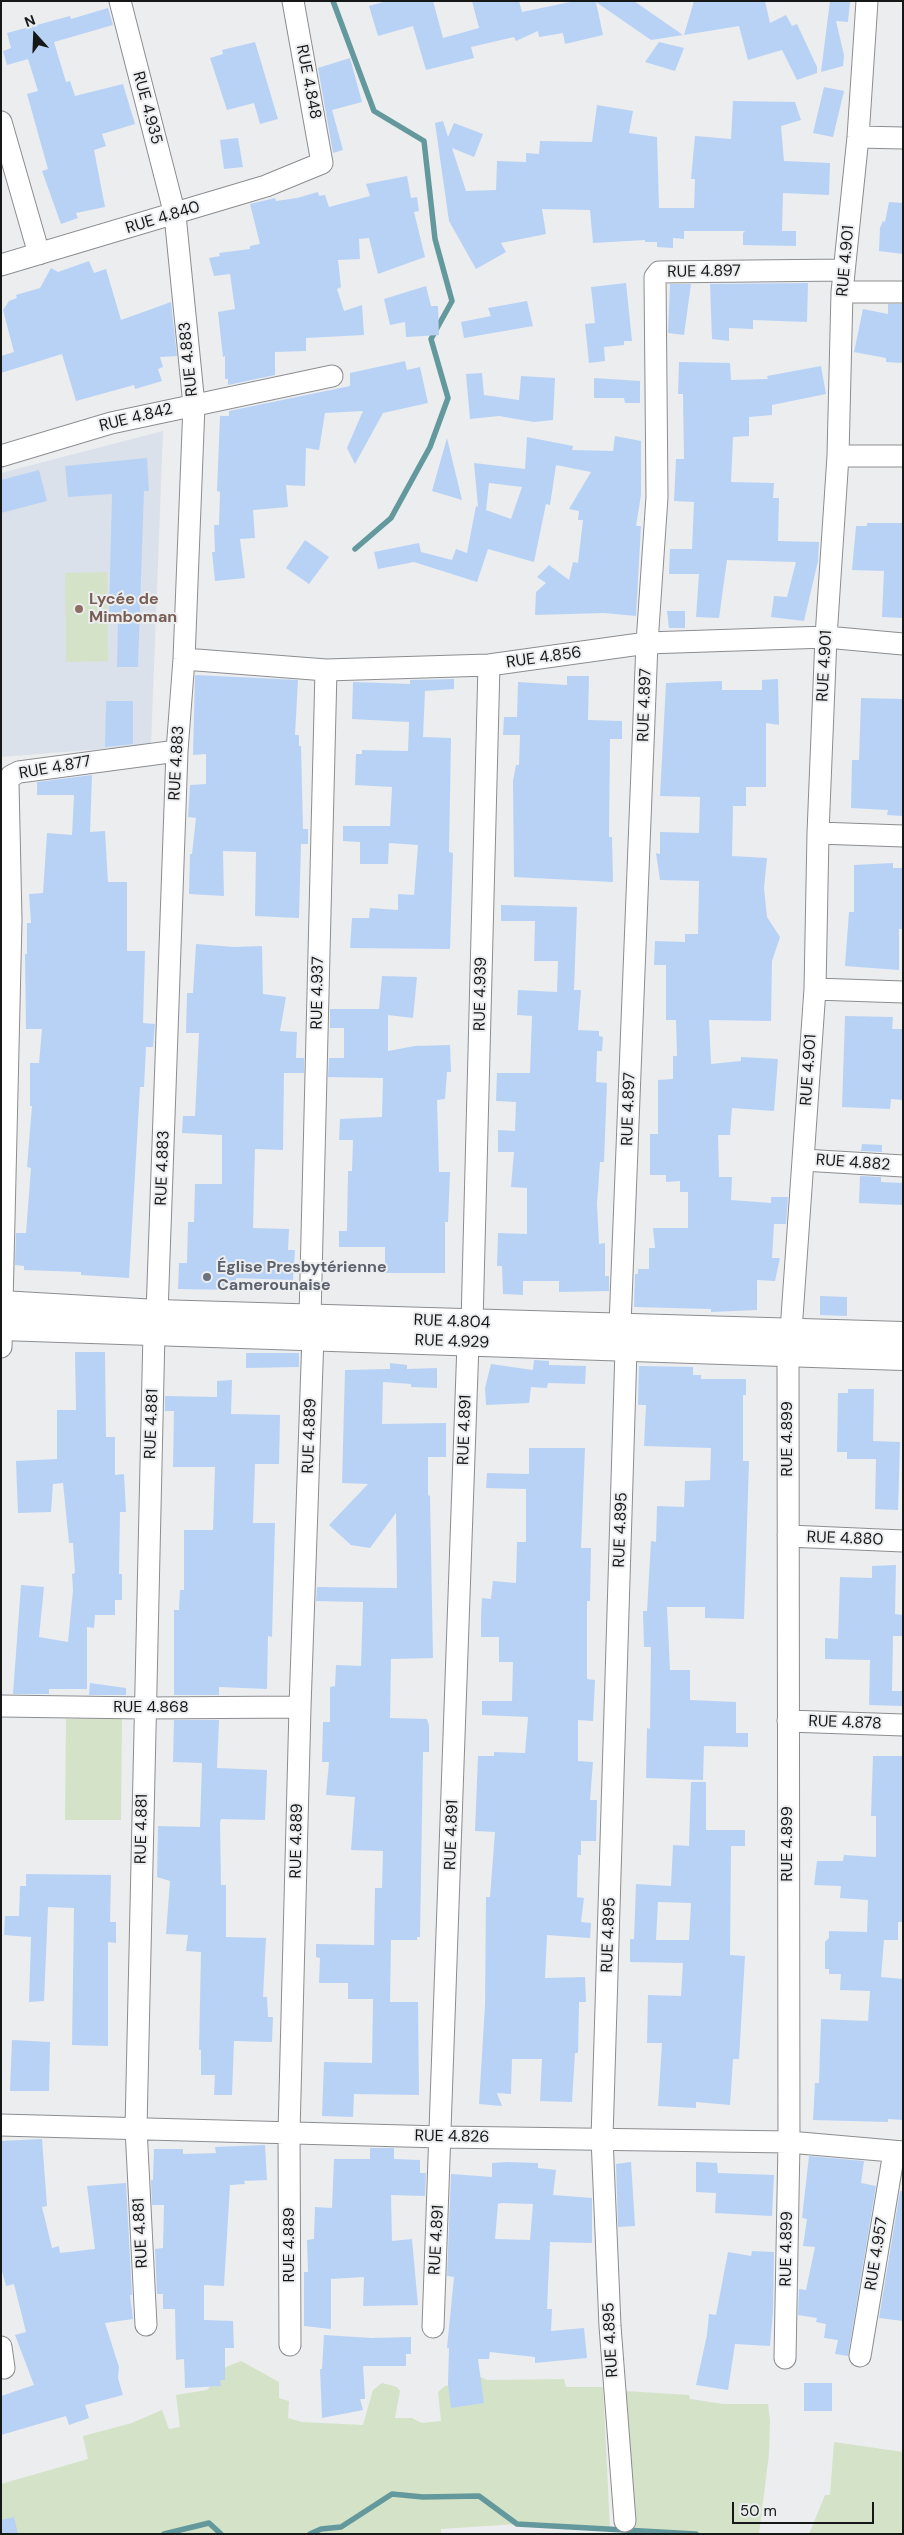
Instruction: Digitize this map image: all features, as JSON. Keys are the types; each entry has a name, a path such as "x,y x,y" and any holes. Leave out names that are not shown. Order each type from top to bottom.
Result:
{"main road":[{"name":"RUE 4.804","path":"2,1322 156,1322 789,1342 903,1335"},
{"path":"789,1342 903,1357"}],"street":[{"name":"RUE 4.935","path":"120,1 175,215"},
{"name":"RUE 4.848","path":"293,1 322,163"},
{"name":"RUE 4.901","path":"789,1342 815,989 818,833 826,637 838,456 842,292 858,137 868,1"},
{"path":"1,122 39,254"},
{"path":"858,137 903,138"},
{"name":"RUE 4.840","path":"1,265 175,215 266,186 322,163"},
{"name":"RUE 4.883","path":"156,1322 177,750 184,659 194,404 175,215"},
{"name":"RUE 4.897","path":"623,1337 647,643 657,497 656,274 844,270"},
{"path":"842,292 903,292"},
{"name":"RUE 4.842","path":"1,456 111,423 332,376"},
{"path":"838,456 903,456"},
{"name":"RUE 4.856","path":"184,659 326,670 489,665 647,643 826,637 903,644"},
{"name":"RUE 4.939","path":"470,1333 489,665"},
{"name":"RUE 4.937","path":"312,1326 326,670"},
{"name":"RUE 4.877","path":"2,1322 3,1159 11,920 8,782 11,776 19,772 177,750"},
{"path":"818,833 903,836"},
{"path":"815,989 903,992"},
{"name":"RUE 4.882","path":"803,1160 903,1166"},
{"name":"RUE 4.881","path":"146,2325 136,2128 144,1708 156,1322"},
{"name":"RUE 4.889","path":"290,2345 289,2133 312,1326"},
{"name":"RUE 4.891","path":"433,2327 470,1333"},
{"name":"RUE 4.895","path":"623,1337 602,2138 610,2326 624,2521"},
{"name":"RUE 4.899","path":"785,2358 789,2142 789,1342"},
{"name":"RUE 4.880","path":"788,1536 903,1541"},
{"name":"RUE 4.868","path":"1,1706 144,1708 300,1707"},
{"name":"RUE 4.878","path":"788,1721 903,1726"},
{"name":"RUE 4.826","path":"1,2125 441,2137 789,2142 898,2152"},
{"name":"RUE 4.957","path":"860,2356 898,2152"},
{"path":"1,2347 4,2368"}],"shaded area":[{"name":"Lycée de Mimboman","path":"163,431 151,745 1,757 1,473"}],"green space":[{"path":"107,572 108,661 66,662 65,573"},
{"path":"122,1718 121,1820 65,1820 66,1719"},
{"path":"241,2361 279,2382 279,2398 289,2401 288,2418 302,2422 363,2425 373,2390 382,2383 397,2387 400,2391 395,2418 412,2418 422,2423 441,2421 438,2392 445,2386 474,2383 481,2377 487,2380 564,2379 566,2387 603,2387 610,2528 517,2524 441,2529 441,2534 1,2534 1,2484 88,2459 83,2436 132,2423 162,2410 169,2429 180,2427 176,2395 207,2390 226,2367"},
{"path":"624,2391 689,2395 690,2399 723,2404 768,2404 770,2420 769,2454 759,2534 700,2534 631,2529"},
{"path":"834,2442 903,2452 903,2534 809,2534 825,2495 830,2495"}],"building":[{"path":"387,1 433,1 443,38 479,28 472,1 519,1 522,12 575,1 634,1 683,35 651,40 596,2 603,35 565,44 563,33 539,37 538,31 516,41 514,37 471,47 474,58 426,70 413,26 378,36 369,6"},
{"path":"694,1 765,1 770,23 786,15 792,26 797,24 817,67 817,73 797,80 782,50 748,60 739,26 684,35"},
{"path":"830,1 850,1 848,22 836,21 844,55 843,66 821,72"},
{"path":"108,8 113,25 54,42 66,82 70,81 75,96 123,84 135,124 102,134 106,146 94,150 105,207 76,213 78,218 61,224 42,171 48,169 27,94 38,91 28,59 7,65 3,51 11,48 7,33 70,16 71,19"},
{"path":"255,42 278,119 260,124 254,103 227,110 210,58 223,54 222,50"},
{"path":"659,42 684,48 675,71 645,62"},
{"path":"350,58 362,102 332,110 343,150 333,153 318,68"},
{"path":"824,87 844,91 833,137 813,133"},
{"path":"733,101 795,102 801,120 781,126 784,161 830,163 829,195 783,193 782,231 796,231 796,246 743,245 743,233 745,231 684,231 684,239 673,238 673,248 657,247 657,242 645,242 645,240 593,243 590,210 542,209 546,234 501,243 506,252 476,269 449,221 435,123 443,121 448,137 454,123 483,134 474,157 452,148 466,191 496,190 497,161 526,162 526,153 539,154 540,141 592,142 597,105 633,111 629,133 657,137 659,208 694,208 695,179 691,179 695,136 731,139"},
{"path":"238,138 243,167 224,169 220,140"},
{"path":"407,176 411,198 417,197 419,211 414,212 425,257 378,274 369,238 359,239 360,259 338,260 341,287 337,289 344,311 362,305 364,335 306,338 306,351 275,352 275,375 228,385 228,379 225,379 225,356 223,357 218,312 235,309 230,274 214,276 209,258 220,256 219,253 250,249 250,246 260,244 250,204 275,198 276,201 297,198 318,192 319,196 325,195 329,207 370,196 366,184"},
{"path":"889,202 903,203 903,254 879,251 880,228 883,221 885,222"},
{"path":"89,261 94,273 106,269 121,320 171,302 177,356 160,357 163,367 158,369 162,381 135,389 134,385 76,401 62,354 1,373 1,356 14,352 3,310 9,301 17,298 16,295 40,288 51,268 58,272"},
{"path":"626,283 632,341 624,341 624,345 604,347 605,361 589,363 585,324 595,323 591,287"},
{"path":"808,283 807,322 753,320 753,329 729,328 729,341 712,339 710,284"},
{"path":"670,284 691,284 684,335 668,333"},
{"path":"426,286 431,306 438,306 439,335 406,337 405,322 390,325 384,299"},
{"path":"527,301 533,326 464,338 461,322 491,316 488,308"},
{"path":"888,304 903,304 903,363 886,362 886,358 854,352 863,309 888,314"},
{"path":"405,361 407,370 420,367 428,403 383,413 355,464 347,448 363,411 325,413 319,450 306,448 305,486 286,485 288,507 253,510 255,538 240,539 245,578 215,581 212,552 215,552 214,525 219,525 220,492 217,491 220,416 229,416 229,411 350,386 350,373"},
{"path":"679,362 730,363 731,380 768,379 767,376 821,366 826,394 772,405 772,415 749,417 749,436 733,437 731,482 774,483 773,498 779,498 778,541 819,542 818,561 804,621 771,617 774,596 787,597 796,562 727,560 719,618 696,617 699,574 669,574 670,549 692,549 694,502 674,501 676,459 684,459 683,394 678,394"},
{"path":"482,373 484,395 519,400 521,376 555,378 553,420 534,422 499,416 470,419 466,374"},
{"path":"594,378 640,381 640,403 625,403 624,398 594,398"},
{"path":"615,436 641,441 641,495 636,526 641,526 636,616 604,613 535,615 536,592 546,583 537,577 549,565 569,580 573,562 578,563 583,520 578,520 579,511 569,509 591,472 556,465 550,505 546,504 534,562 488,549 477,582 414,562 378,569 374,552 419,543 421,552 452,560 456,549 467,553 476,506 478,507 474,463 525,469 527,437 573,446 572,450 613,451","holes":["489,483 522,487 511,519 486,510"]},
{"path":"447,438 462,500 432,491"},
{"path":"147,458 149,491 144,491 138,667 117,667 118,617 109,616 112,494 68,497 65,466"},
{"path":"39,470 47,501 1,513 1,480"},
{"path":"867,523 903,523 903,618 882,617 884,571 852,570 856,526 867,526"},
{"path":"305,540 329,557 309,584 286,568"},
{"path":"667,611 685,611 685,628 669,628"},
{"path":"195,675 298,680 295,735 299,735 299,746 301,746 303,829 308,829 308,844 301,844 299,918 255,916 256,852 223,851 224,896 189,894 190,854 192,854 196,818 188,817 190,785 206,784 206,754 193,755"},
{"path":"567,676 589,676 588,720 622,721 622,739 610,739 609,837 612,837 613,882 514,877 513,781 516,765 519,765 520,735 503,735 504,717 517,717 518,682 567,685"},
{"path":"454,679 454,689 425,691 423,737 451,738 449,852 453,853 450,949 350,948 352,918 369,918 370,908 398,910 398,894 414,895 418,845 389,843 388,864 360,864 360,842 343,841 343,826 390,826 392,787 355,785 356,754 362,754 362,750 408,751 409,722 352,719 353,682 410,684 410,680"},
{"path":"778,679 779,725 766,723 766,787 746,787 746,806 733,806 732,856 767,858 764,888 767,917 780,937 772,961 771,1021 709,1020 711,1064 741,1061 741,1057 778,1059 774,1111 732,1108 730,1135 718,1135 719,1177 732,1177 731,1200 771,1203 771,1197 788,1197 786,1224 774,1224 772,1258 780,1258 775,1281 757,1280 757,1310 711,1312 711,1309 634,1307 635,1274 638,1274 638,1269 649,1269 649,1248 655,1248 653,1228 688,1228 688,1192 680,1192 680,1181 666,1182 666,1175 650,1175 650,1134 658,1134 658,1080 673,1079 673,1056 677,1056 676,1020 666,1020 666,965 654,965 655,941 685,942 685,934 698,934 699,881 660,880 656,853 660,854 660,832 699,833 700,797 660,796 666,683 722,681 722,690 762,690 762,680"},
{"path":"861,698 903,699 902,816 887,815 888,810 851,808 852,760 859,760"},
{"path":"106,701 133,701 133,744 105,747"},
{"path":"92,775 90,832 105,831 108,882 127,882 127,951 145,951 143,1023 155,1024 153,1047 146,1047 144,1087 140,1087 129,1278 81,1275 81,1272 24,1270 24,1266 15,1265 16,1233 26,1233 31,1168 27,1167 32,1106 30,1106 30,1063 39,1063 42,1029 26,1029 25,954 27,954 27,923 31,923 29,894 43,893 47,833 72,835 74,795 37,795 37,782"},
{"path":"893,863 893,868 903,868 903,929 899,929 899,970 845,966 849,912 854,912 854,865"},
{"path":"501,905 577,907 574,990 581,990 578,1030 599,1031 599,1036 603,1037 602,1051 597,1051 596,1082 607,1083 604,1162 600,1162 597,1204 599,1244 605,1243 605,1276 609,1276 609,1291 559,1292 559,1281 523,1281 523,1295 503,1294 502,1266 497,1266 498,1233 527,1234 527,1188 511,1187 514,1152 498,1152 498,1130 515,1131 516,1102 496,1101 497,1073 530,1073 532,1016 517,1015 518,990 557,992 558,961 534,961 535,921 501,921"},
{"path":"196,944 234,947 262,946 263,994 286,997 280,1031 297,1032 296,1058 304,1058 304,1073 284,1073 283,1150 255,1149 253,1228 289,1229 288,1250 295,1250 293,1280 236,1278 235,1290 178,1289 179,1263 187,1263 188,1222 194,1222 195,1184 222,1184 222,1135 182,1133 183,1116 195,1116 199,1033 186,1033 187,993 193,993"},
{"path":"382,976 417,977 413,1018 388,1015 388,1051 415,1046 450,1045 451,1072 447,1072 445,1099 437,1100 439,1172 450,1172 448,1222 445,1222 445,1273 385,1273 385,1247 339,1247 339,1231 347,1231 348,1171 352,1171 353,1140 339,1140 340,1119 382,1117 383,1078 328,1077 329,1058 344,1058 344,1028 330,1028 330,1009 379,1009"},
{"path":"845,1016 893,1017 892,1029 903,1029 903,1100 891,1099 890,1109 842,1107"},
{"path":"862,1144 882,1145 882,1152 861,1151"},
{"path":"860,1176 881,1177 881,1182 903,1183 903,1205 859,1203"},
{"path":"820,1296 847,1297 847,1316 820,1315"},
{"path":"75,1352 105,1352 106,1437 115,1437 115,1475 124,1474 126,1512 120,1512 119,1574 122,1574 122,1600 115,1600 115,1615 95,1615 94,1628 87,1627 87,1689 49,1689 49,1694 13,1694 21,1585 44,1587 39,1637 68,1642 73,1590 72,1574 75,1573 73,1543 69,1543 63,1483 53,1484 51,1512 18,1513 16,1461 57,1459 57,1410 76,1410"},
{"path":"246,1353 299,1353 299,1367 246,1368"},
{"path":"534,1360 549,1361 549,1365 586,1366 585,1384 548,1383 547,1388 531,1387 529,1403 486,1405 485,1388 491,1364 533,1370"},
{"path":"390,1363 407,1365 407,1369 437,1368 437,1388 411,1387 411,1384 383,1382 382,1424 446,1423 446,1457 428,1457 433,1658 391,1659 390,1718 427,1719 429,1726 429,1752 423,1752 420,1937 417,1937 417,1940 391,1940 390,2002 418,2002 419,2095 354,2094 353,2117 322,2116 324,2062 372,2063 373,1999 348,1999 348,1983 319,1983 320,1958 316,1957 316,1944 374,1945 375,1888 382,1888 383,1851 351,1850 355,1797 326,1795 329,1762 322,1762 323,1722 330,1722 330,1687 335,1686 336,1665 361,1666 363,1602 316,1601 317,1587 397,1588 396,1513 370,1548 351,1545 329,1525 368,1484 342,1483 345,1370 390,1369"},
{"path":"639,1366 693,1367 693,1375 701,1375 701,1379 746,1379 746,1395 743,1395 743,1461 749,1461 744,1619 705,1618 705,1607 667,1607 670,1670 690,1670 690,1700 736,1702 736,1733 748,1733 748,1747 704,1746 703,1780 646,1778 647,1728 650,1729 651,1647 644,1647 643,1611 647,1611 651,1541 656,1542 657,1506 684,1507 685,1481 710,1480 711,1448 644,1446 646,1405 638,1405"},
{"path":"232,1380 231,1414 280,1415 279,1464 255,1464 253,1523 275,1523 272,1637 268,1636 267,1689 219,1687 219,1695 174,1695 174,1610 179,1610 180,1590 184,1590 184,1530 213,1530 215,1467 173,1467 174,1411 165,1411 165,1396 217,1397 217,1381"},
{"path":"848,1389 874,1389 873,1441 900,1442 898,1510 875,1509 876,1459 847,1459 847,1452 837,1452 838,1393 848,1393"},
{"path":"529,1448 585,1448 581,1548 591,1548 590,1601 587,1601 587,1679 595,1680 593,1721 578,1720 578,1761 593,1762 590,1800 597,1800 596,1841 581,1841 581,1855 578,1855 577,1897 584,1898 581,1922 591,1923 590,1938 547,1935 545,1978 585,1977 586,2002 579,2002 578,2053 575,2053 572,2102 540,2101 542,2059 512,2059 511,2094 497,2093 502,2106 479,2104 485,2005 486,1897 490,1897 495,1832 475,1831 478,1756 494,1756 494,1752 525,1753 528,1717 482,1715 482,1701 512,1701 513,1662 499,1662 499,1637 481,1637 481,1618 482,1598 491,1599 493,1581 516,1583 517,1542 526,1542 526,1489 486,1488 487,1473 529,1474"},
{"path":"896,1565 895,1614 903,1615 903,1636 893,1636 892,1691 903,1691 903,1706 869,1705 870,1660 825,1659 825,1638 838,1639 840,1577 872,1578 872,1566"},
{"path":"90,1683 126,1688 126,1695 89,1695"},
{"path":"174,1720 219,1720 217,1768 267,1770 265,1820 221,1819 220,1823 221,1885 226,1885 226,1937 266,1938 263,1997 267,1997 268,2017 273,2017 272,2042 234,2041 232,2095 214,2095 215,2075 201,2075 201,2050 199,2050 201,1952 186,1951 188,1935 166,1934 170,1881 157,1877 158,1826 200,1827 202,1763 173,1762"},
{"path":"873,1756 903,1756 902,1922 898,1922 898,1940 884,1940 881,1977 903,1979 903,2120 888,2119 888,2122 813,2120 815,2083 819,2083 821,2019 868,2021 870,1991 840,1990 841,1974 829,1974 829,1969 825,1969 825,1942 829,1938 829,1931 867,1932 868,1900 840,1898 841,1886 814,1885 817,1861 843,1861 844,1855 876,1857 876,1816 871,1816"},
{"path":"691,1782 706,1782 706,1830 745,1830 745,1846 731,1846 730,1955 745,1956 739,2059 733,2059 730,2105 696,2102 696,2108 658,2106 662,2043 647,2043 648,1995 681,1996 683,1963 630,1962 630,1939 634,1939 636,1884 671,1886 673,1845 689,1846","holes":["658,1902 691,1903 689,1940 656,1940"]},
{"path":"26,1874 111,1875 110,1922 116,1922 116,1943 108,1942 108,2046 72,2045 74,1908 48,1907 44,2001 29,2002 31,1937 4,1935 5,1916 19,1916 20,1886 26,1886"},
{"path":"12,2040 50,2042 49,2091 10,2091"},
{"path":"42,2139 47,2206 42,2207 52,2248 59,2246 60,2253 95,2249 87,2186 126,2183 132,2295 130,2295 133,2319 105,2323 119,2367 118,2378 123,2395 85,2405 89,2418 69,2425 66,2416 1,2435 1,2396 34,2385 15,2335 26,2332 14,2284 6,2286 1,2267 1,2141"},
{"path":"265,2145 267,2180 244,2181 245,2184 230,2185 224,2286 204,2285 204,2320 233,2321 234,2348 225,2348 225,2380 220,2380 221,2386 185,2388 184,2359 176,2360 175,2309 163,2309 163,2294 157,2294 155,2249 163,2248 164,2205 152,2205 151,2180 153,2180 154,2149 183,2149 183,2154 216,2153 215,2147"},
{"path":"370,2148 394,2148 394,2159 420,2160 420,2173 426,2173 425,2196 391,2195 392,2241 412,2239 418,2305 363,2306 364,2277 331,2279 331,2329 304,2326 304,2272 308,2272 307,2240 314,2239 315,2207 332,2208 334,2159 370,2159"},
{"path":"809,2156 864,2161 861,2183 876,2186 848,2356 835,2354 838,2340 824,2338 826,2324 816,2322 817,2318 798,2315 799,2289 806,2290 815,2247 803,2246 807,2219 802,2218"},
{"path":"631,2162 635,2226 618,2227 616,2164"},
{"path":"696,2162 717,2163 718,2173 774,2175 772,2216 715,2213 716,2193 696,2192"},
{"path":"492,2163 538,2163 538,2168 556,2170 553,2195 592,2198 592,2243 550,2242 547,2309 552,2309 551,2331 584,2328 587,2358 535,2363 535,2357 490,2352 489,2359 478,2359 484,2403 451,2408 448,2384 449,2348 447,2348 454,2277 447,2276 451,2174 492,2177","holes":["498,2204 533,2204 530,2240 495,2239"]},
{"path":"900,2191 903,2191 903,2321 879,2318"},
{"path":"752,2251 774,2252 773,2311 770,2346 735,2344 728,2390 696,2385 707,2335 709,2314 716,2315 728,2252 751,2256"},
{"path":"324,2335 372,2338 411,2337 411,2354 406,2354 406,2366 363,2366 365,2399 360,2399 363,2410 322,2418 320,2369 322,2369"},
{"path":"804,2383 832,2383 832,2411 804,2411"},
{"path":"14,2517 18,2534 1,2534 1,2520"}],"waterway":[{"path":"333,1 374,111 424,141 435,239 452,301 431,339 448,398 430,447 391,518 355,549"},
{"path":"310,2534 321,2529 341,2527 392,2494 423,2497 479,2496 517,2524 696,2534"},
{"path":"164,2534 209,2523 221,2534"}],"place":[{"name":"Lycée de Mimboman","path":"79,609"},
{"name":"Église Presbytérienne Camerounaise","path":"207,1277"}]}
